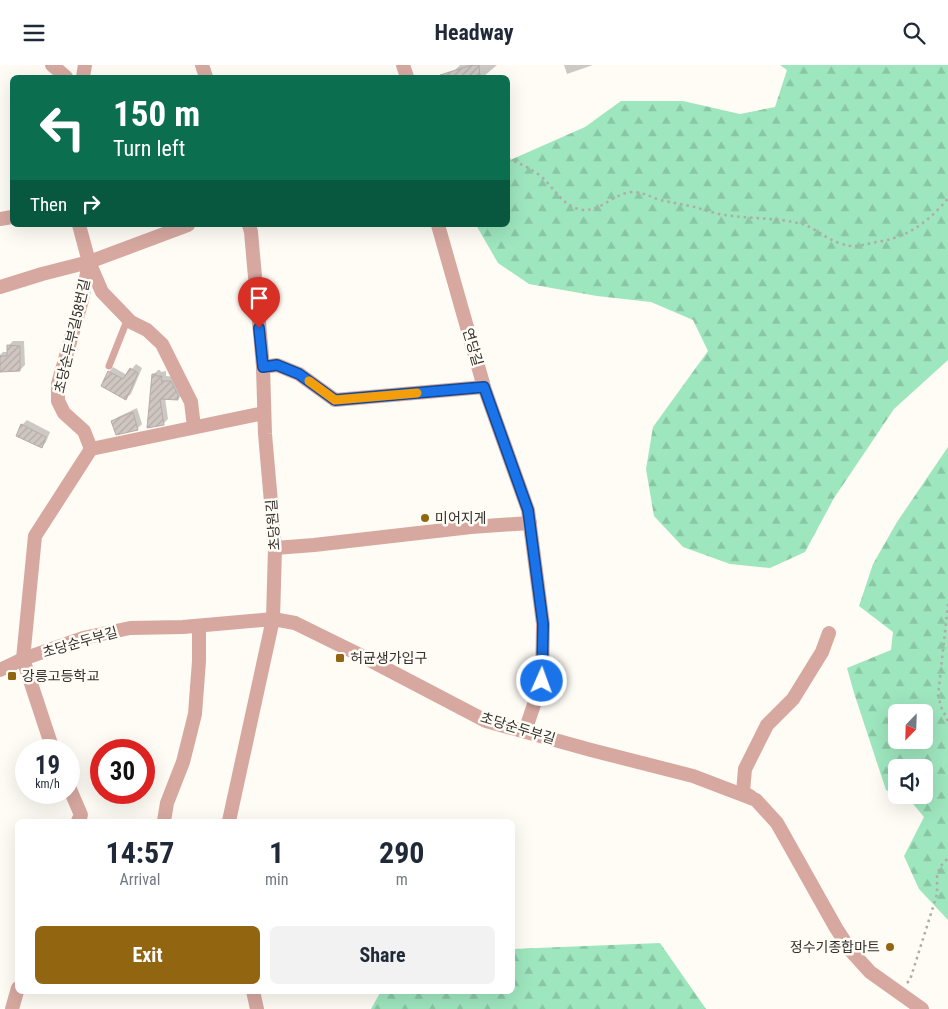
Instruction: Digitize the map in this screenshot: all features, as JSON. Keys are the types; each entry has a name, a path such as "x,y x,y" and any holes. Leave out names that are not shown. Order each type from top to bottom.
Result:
{"street":[{"path":"52,65 64,75"},
{"name":"초당순두부길58번길","path":"80,227 89,262 82,300 58,384 58,401 64,413 84,431 90,449"},
{"path":"0,287 89,262 183,227"},
{"name":"초당원길","path":"229,819 273,619 275,547 265,434 263,367 250,227"},
{"name":"연당길","path":"439,227 484,387 528,510 543,624 542,681 525,731"},
{"path":"89,262 102,292 131,322 147,330 162,345 191,401 194,427"},
{"path":"263,367 277,365 299,374 335,400 484,387"},
{"path":"48,739 23,659 35,536 90,449 264,413"},
{"path":"275,547 314,545 471,527 530,523"},
{"name":"초당순두부길","path":"0,670 23,659 84,638 130,628 199,626 273,619 296,623 486,721 591,750 693,775 756,800 777,823 851,951 870,972 922,1009"},
{"path":"164,819 167,803 183,762 195,714 199,661 199,626"},
{"path":"756,800 743,792 746,769 767,725 793,699 822,652 829,633"},
{"path":"76,804 81,815 79,819"},
{"path":"12,1009 16,994"},
{"path":"254,994 257,1009"}],"lane":[{"path":"108,366 128,318"}],"path":[{"path":"510,160 530,169 544,180 564,201 578,209 598,207 618,195 634,192 718,214 774,218 801,223 814,228 838,243 850,247 858,247 905,235 923,223 948,198"},
{"path":"948,604 938,696 948,721"},
{"path":"896,991 910,980 937,894 936,876 940,867 948,858"}],"green space":[{"path":"780,65 948,65 948,360 894,409 834,498 805,552 770,568 730,564 683,547 654,516 646,469 653,427 708,351 693,320 651,302 597,296 529,284 498,263 477,227 510,227 510,160 585,127 621,101 683,101 740,114 775,107 787,70"},
{"path":"948,447 948,920 919,889 904,856 924,817 913,804 933,804 933,759 888,759 888,791 886,790 847,668 891,650 893,632 859,606 873,564 897,522"},
{"path":"660,943 706,1009 371,1009 379,994 515,994 515,949"}],"building":[{"path":"472,65 479,65 480,75 440,75"},
{"path":"7,345 20,346 20,371 0,372 0,356 7,356"},
{"path":"130,368 138,373 126,400 101,386 108,371 123,379"},
{"path":"152,374 162,376 161,381 171,381 178,395 178,400 160,399 164,425 147,428"},
{"path":"133,412 138,430 116,435 111,421"},
{"path":"21,424 46,437 42,448 16,436"}],"slow traffic":[{"path":"309,381 335,400 417,393"}],"place":[{"name":"미어지게","path":"425,518"},
{"name":"허균생가입구","path":"340,658"},
{"name":"강릉고등학교","path":"12,676"},
{"name":"정수기종합마트","path":"890,947"}],"route":[{"path":"259,328 263,367 277,365 299,374 335,400 484,387 528,510 543,624 542,681"}]}
